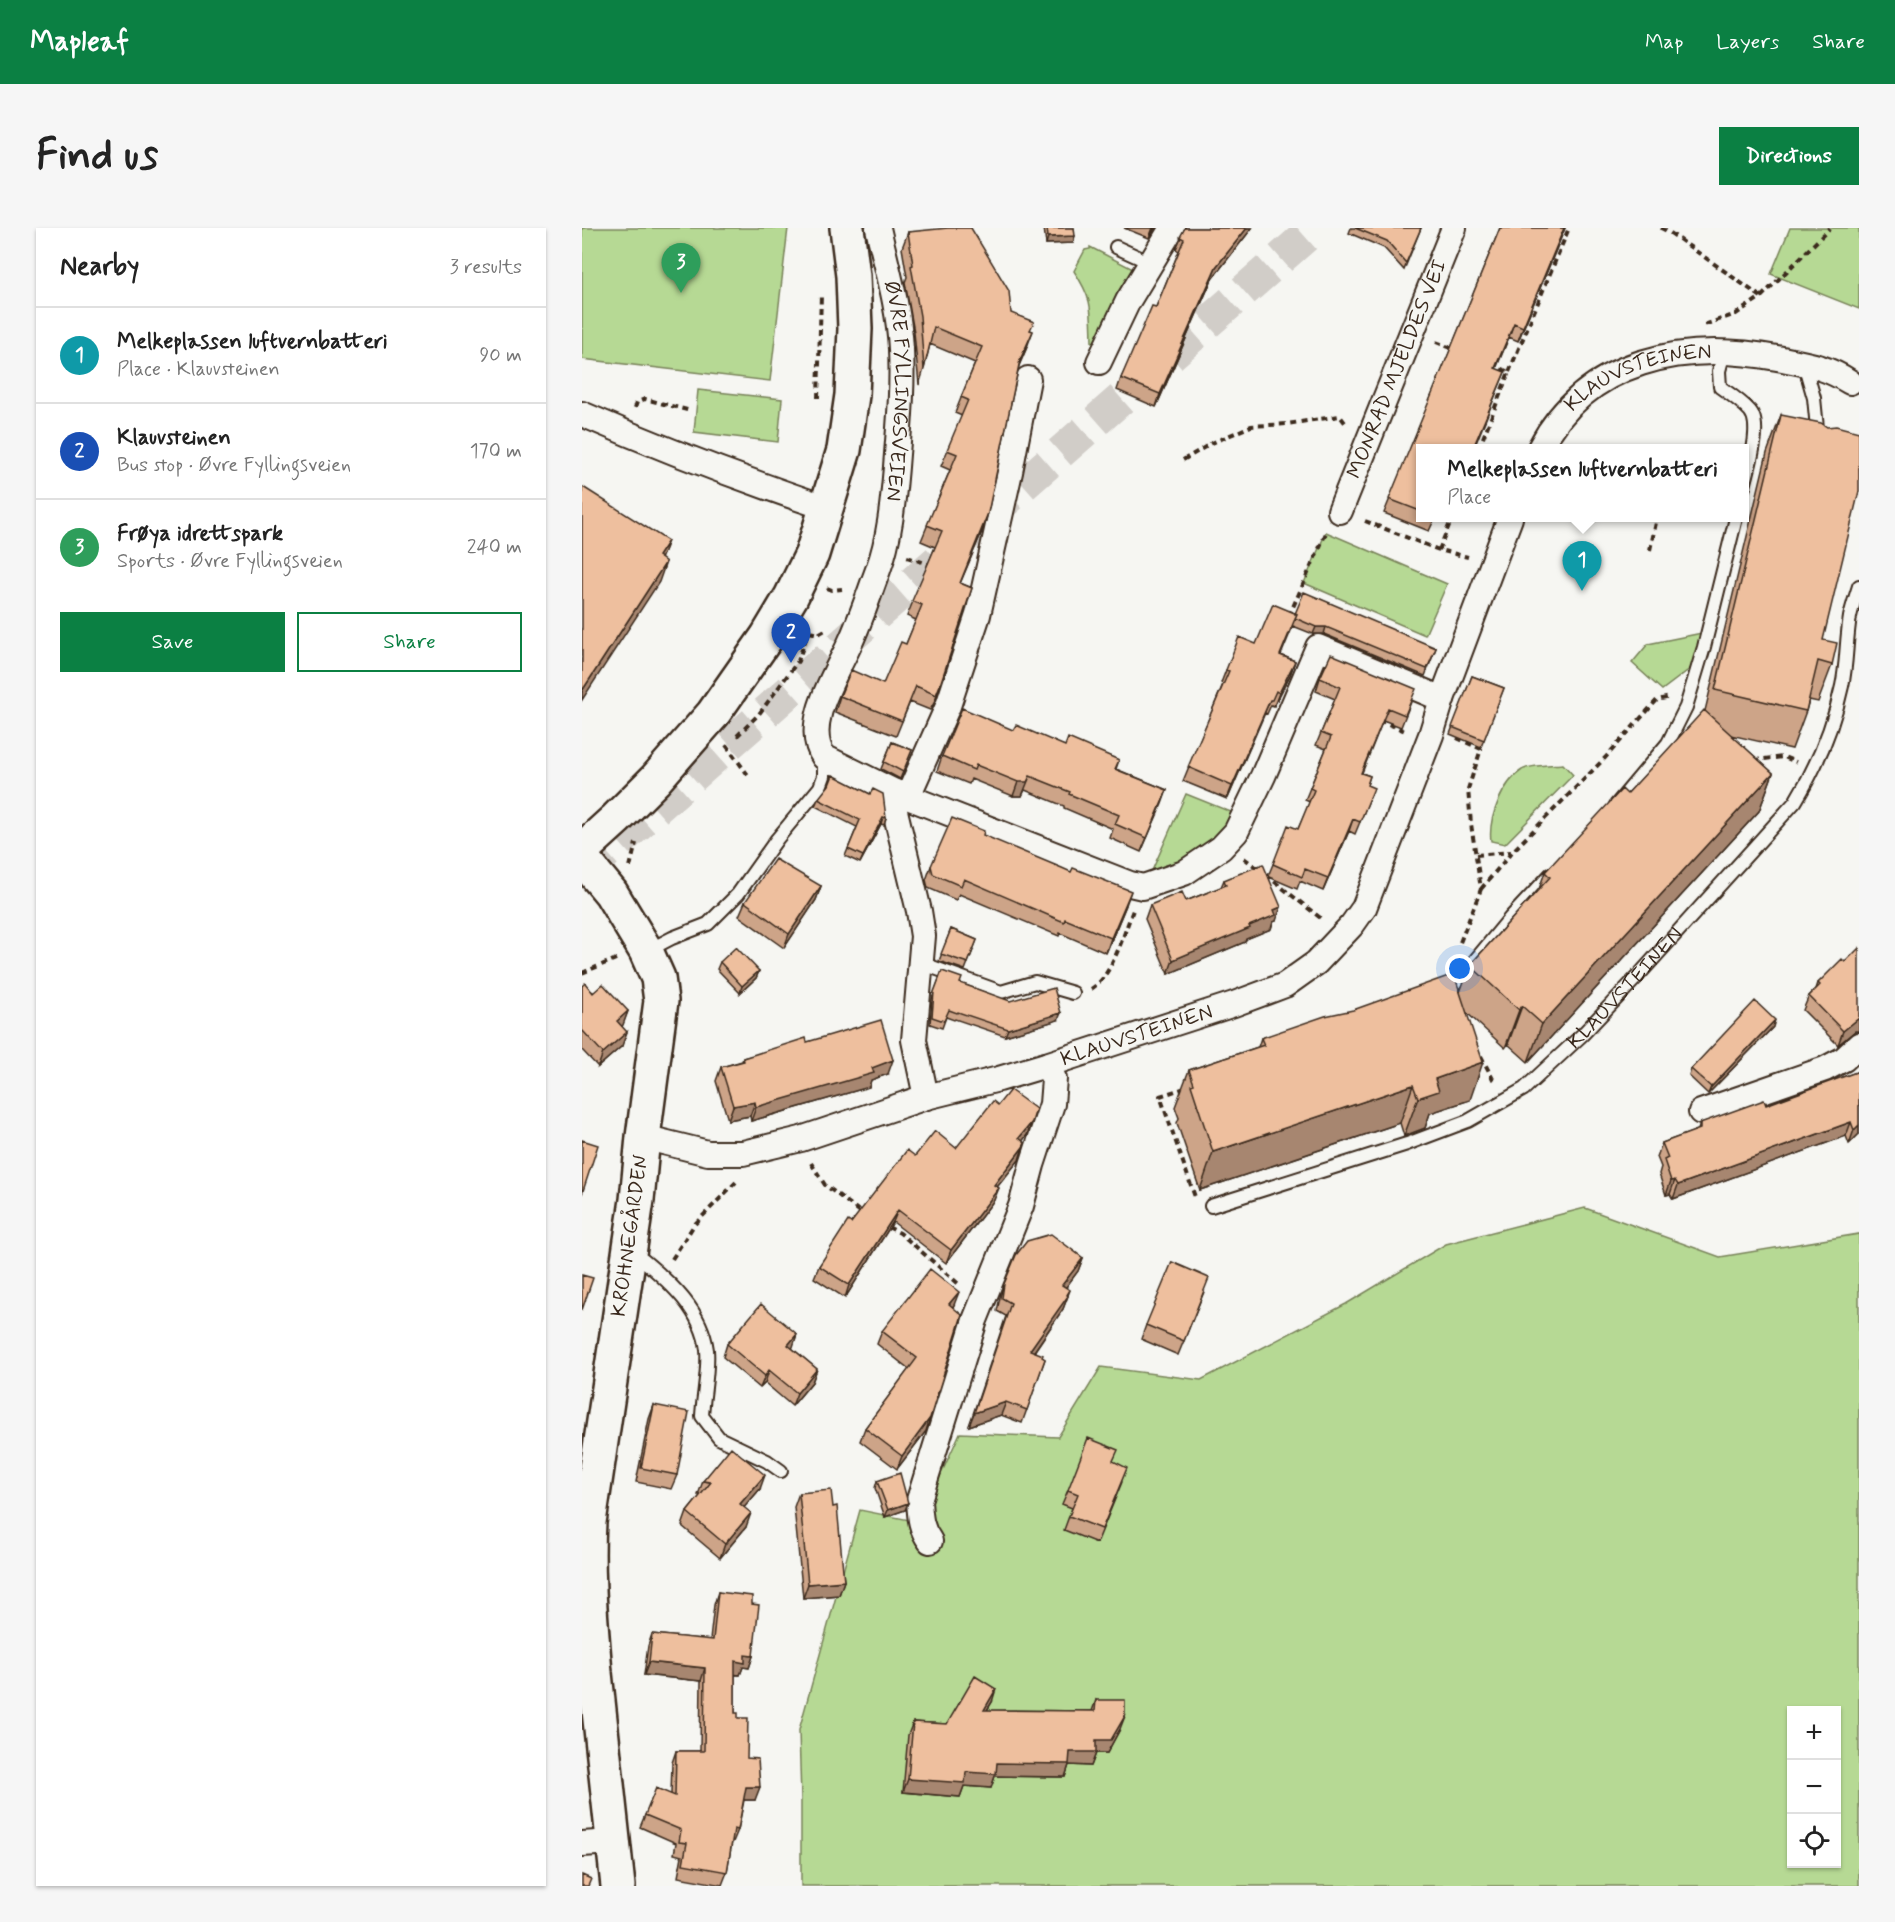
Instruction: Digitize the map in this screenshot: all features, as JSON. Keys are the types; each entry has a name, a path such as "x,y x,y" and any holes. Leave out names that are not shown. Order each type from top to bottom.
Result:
{"main road":[{"name":"ØVRE FYLLINGSVEIEN","path":"582,850 647,788 713,714 767,637 812,555 844,450 852,395 855,329 853,276 847,228"},
{"name":"KROHNEGÅRDEN","path":"582,858 611,892 646,951 658,978 661,1001 637,1200 585,1522 597,1843 618,1886"}],"street":[{"name":"ØVRE FYLLINGSVEIEN","path":"824,757 818,748 816,734 821,704 851,641 880,565 894,496 902,383 901,347 896,307 878,228"},
{"path":"1100,362 1128,301 1172,228"},
{"name":"MONRAD MJELDES VEI","path":"1340,511 1454,228"},
{"name":"KLAUVSTEINEN","path":"1541,444 1549,430 1567,408 1594,385 1622,369 1654,358 1689,353 1725,352 1762,355 1833,371 1855,388"},
{"path":"926,1097 914,1040 923,936 895,811 948,706 978,615 1028,379"},
{"path":"582,414 726,473 827,508"},
{"name":"KLAUVSTEINEN","path":"643,1137 708,1153 747,1152 795,1140 926,1097 1046,1065 1234,1004 1285,985 1316,963 1352,926 1364,908 1431,735 1442,699 1509,522"},
{"path":"824,757 902,794 1130,884 1143,887 1184,873 1208,858 1236,832 1263,776 1318,647 1442,699"},
{"path":"1701,1112 1825,1069 1844,1059 1859,1045"},
{"name":"KLAUVSTEINEN","path":"930,1541 924,1533 920,1520 920,1500 975,1320 1021,1206 1052,1104 1053,1079 1046,1065"}],"lane":[{"path":"1116,247 1151,263"},
{"name":"KLAUVSTEINEN","path":"1725,352 1719,371 1720,387 1750,411 1754,418 1753,450 1749,466"},
{"path":"1804,363 1815,408 1817,447"},
{"path":"1610,813 1668,743 1686,706 1704,647 1735,522"},
{"name":"KLAUVSTEINEN","path":"1211,1206 1407,1144 1468,1121 1524,1089 1582,1035 1644,970 1795,802 1814,770 1829,731 1842,686 1850,617 1859,586"},
{"path":"646,951 708,924 738,894 777,839 820,787 824,776 824,757"},
{"path":"1434,999 1452,988 1510,918 1556,869"},
{"path":"921,963 1001,992 1035,982 1073,993"},
{"name":"KROHNEGÅRDEN","path":"643,1260 665,1278 684,1299 702,1329 707,1351 702,1416 714,1434 727,1444 767,1461 781,1471"}],"path":[{"path":"1481,444 1569,228"},
{"path":"1661,228 1670,230 1761,297"},
{"path":"1689,353 1696,328 1736,314 1761,297 1830,228"},
{"path":"818,400 821,285"},
{"path":"1411,331 1455,349"},
{"path":"1488,363 1509,372"},
{"path":"625,433 637,402 645,399 691,411"},
{"path":"1183,460 1212,443 1251,426 1287,424 1340,416 1347,425 1344,442 1362,453"},
{"path":"1318,647 1287,621 1326,532 1340,511 1439,550 1493,564"},
{"path":"1439,550 1450,522"},
{"path":"1650,550 1657,522"},
{"path":"914,559 933,566"},
{"path":"718,752 746,729 798,662 810,624"},
{"path":"809,632 821,633 833,625"},
{"path":"1452,988 1449,973 1481,889 1512,852 1605,758 1657,700 1672,696 1686,706"},
{"path":"1374,718 1416,736"},
{"path":"1454,737 1481,749 1468,789 1481,889"},
{"path":"726,745 748,775"},
{"path":"1754,770 1751,761 1784,758 1814,770"},
{"path":"631,875 631,857 637,840"},
{"path":"1226,843 1342,936"},
{"path":"1476,855 1512,852"},
{"path":"1073,993 1087,991 1097,985 1107,972 1143,887"},
{"path":"1480,1054 1494,1081 1508,1078 1524,1089"},
{"path":"1192,1085 1160,1096 1195,1197 1203,1204 1211,1206"},
{"path":"795,1140 825,1185 858,1211 870,1215"},
{"path":"667,1268 694,1225 745,1171 749,1164 747,1152"},
{"path":"884,1225 900,1233 960,1286"}],"green space":[{"path":"582,228 788,228 770,381 582,359"},
{"path":"1790,228 1859,228 1859,309 1771,274"},
{"path":"1090,247 1135,270 1099,343 1092,342 1088,297 1074,271 1085,250"},
{"path":"698,390 782,399 778,442 694,432"},
{"path":"1326,532 1447,584 1425,635 1304,583"},
{"path":"1702,633 1691,668 1662,690 1632,663 1648,644"},
{"path":"1563,764 1573,775 1505,844 1491,841 1494,812 1508,783 1522,770 1530,767"},
{"path":"1186,794 1241,816 1224,837 1176,868 1151,873"},
{"path":"1585,1208 1720,1257 1859,1234 1859,1886 801,1886 799,1730 860,1510 919,1522 960,1433 1058,1437 1101,1367 1201,1380 1346,1304 1446,1244"}],"building":[{"path":"971,228 1009,291 1011,313 1034,322 1030,330 1033,331 1020,360 988,513 960,583 972,588 940,685 936,695 916,686 902,721 840,696 851,670 883,684 901,642 906,644 922,605 912,601 942,531 927,525 957,454 947,450 968,400 961,397 982,347 934,327 924,369 920,316 911,266 913,265 908,232"},
{"path":"1047,228 1074,228 1075,236 1048,237"},
{"path":"1185,228 1247,228 1216,267 1160,394 1121,378 1152,306 1156,307 1184,239 1180,237"},
{"path":"1355,228 1421,228 1406,263 1387,241"},
{"path":"1500,228 1564,228 1523,327 1514,323 1495,368 1505,372 1475,444 1416,444 1416,509 1389,499"},
{"path":"1781,415 1821,423 1827,427 1836,426 1859,432 1859,491 1823,640 1837,643 1832,665 1818,661 1806,711 1715,690"},
{"path":"582,488 668,541 658,556 666,562 582,691"},
{"path":"1304,592 1436,648 1427,669 1326,627 1316,627 1295,618"},
{"path":"1273,604 1297,614 1280,655 1295,661 1279,693 1276,691 1270,700 1232,786 1188,767 1229,671 1226,670 1239,637 1256,644"},
{"path":"1331,654 1416,689 1405,715 1388,708 1361,773 1370,776 1367,785 1374,788 1360,822 1353,819 1328,878 1305,869 1302,877 1273,864 1288,825 1298,829 1314,790 1310,788 1331,737 1321,733 1340,687 1320,678"},
{"path":"1472,676 1504,688 1484,740 1452,727"},
{"path":"962,708 1013,730 1016,725 1065,746 1068,738 1119,760 1115,769 1167,790 1147,838 1115,824 1119,815 1030,776 1027,782 1018,782 976,765 974,770 942,756"},
{"path":"1704,710 1773,773 1542,1024 1522,1006 1519,1010 1470,965 1550,877 1545,872 1622,789 1627,794"},
{"path":"892,742 912,750 903,772 884,762"},
{"path":"833,775 870,794 873,789 883,794 886,818 883,817 863,856 848,849 860,820 818,799 829,785"},
{"path":"952,818 984,831 983,835 1071,872 1073,868 1131,891 1111,938 1065,919 1064,922 964,879 961,886 933,874 931,866"},
{"path":"775,859 821,886 789,934 745,902"},
{"path":"1263,864 1281,907 1274,910 1276,915 1173,960 1150,905 1182,892 1186,901 1226,885 1224,880"},
{"path":"951,929 977,940 968,963 941,954"},
{"path":"736,947 759,971 742,986 720,962"},
{"path":"1859,948 1859,1018 1843,1031 1809,996 1820,985 1818,983 1842,959 1845,962"},
{"path":"942,971 962,978 960,983 1010,1001 1054,988 1061,1013 1008,1029 949,1010 944,1021 932,1017 934,992"},
{"path":"1454,974 1483,1062 1435,1079 1439,1091 1418,1098 1413,1085 1213,1152 1191,1085 1194,1084 1189,1070 1264,1045 1261,1038 1325,1016 1353,1010"},
{"path":"585,983 593,993 603,984 628,1011 617,1021 627,1032 603,1053 582,1030 582,986"},
{"path":"1755,1001 1775,1020 1711,1087 1691,1069"},
{"path":"881,1020 893,1060 872,1068 874,1073 756,1107 755,1102 733,1106 721,1067 806,1038 807,1042"},
{"path":"1859,1071 1859,1125 1854,1130 1851,1122 1678,1185 1675,1180 1671,1181 1664,1160 1668,1158 1662,1143 1700,1129 1700,1123 1764,1100 1766,1105"},
{"path":"1010,1090 1036,1109 1032,1122 1019,1138 1025,1143 994,1185 999,1188 951,1250 898,1210 849,1285 819,1266 848,1221 851,1223 907,1150 915,1156 935,1131 956,1148 993,1101 998,1105"},
{"path":"582,1140 598,1145 582,1194"},
{"path":"1051,1234 1083,1258 1062,1285 1070,1290 1068,1296 1030,1350 1043,1355 1045,1359 1027,1410 1006,1402 974,1413 1011,1303 1002,1298 1004,1284 1016,1255 1027,1241"},
{"path":"1172,1262 1209,1278 1184,1341 1146,1325"},
{"path":"930,1269 959,1292 949,1304 962,1315 930,1418 902,1456 865,1428 917,1358 882,1331"},
{"path":"582,1275 593,1278 582,1310"},
{"path":"761,1304 797,1334 788,1345 817,1369 797,1393 769,1370 765,1376 727,1344"},
{"path":"654,1405 689,1412 677,1475 641,1468"},
{"path":"1088,1438 1118,1450 1113,1461 1127,1468 1102,1529 1069,1516 1078,1494 1068,1490"},
{"path":"731,1447 765,1475 740,1504 751,1513 725,1544 687,1512 711,1482 703,1481"},
{"path":"900,1473 908,1503 888,1510 877,1481"},
{"path":"831,1490 833,1507 837,1506 844,1581 808,1584 799,1493"},
{"path":"718,1592 752,1596 752,1604 759,1605 753,1656 745,1655 745,1663 735,1661 735,1713 738,1713 738,1718 748,1718 747,1758 758,1759 760,1787 746,1787 738,1830 734,1829 727,1872 683,1864 687,1843 679,1842 681,1830 645,1815 656,1788 675,1796 676,1751 704,1751 705,1668 649,1662 652,1634 713,1640"},
{"path":"975,1676 996,1689 984,1710 1095,1711 1096,1700 1125,1700 1125,1716 1111,1740 1096,1740 1096,1752 1070,1752 1069,1764 997,1763 996,1774 966,1772 965,1783 908,1779 913,1722 947,1724"},
{"path":"582,1875 591,1879 588,1886 582,1886"}],"tunnel":[{"path":"582,874 1315,228"}],"place":[{"name":"Frøya idrettspark","path":"681,293"},
{"name":"Melkeplassen luftvernbatteri","path":"1582,591"},
{"name":"Klauvsteinen","path":"791,663"}]}
